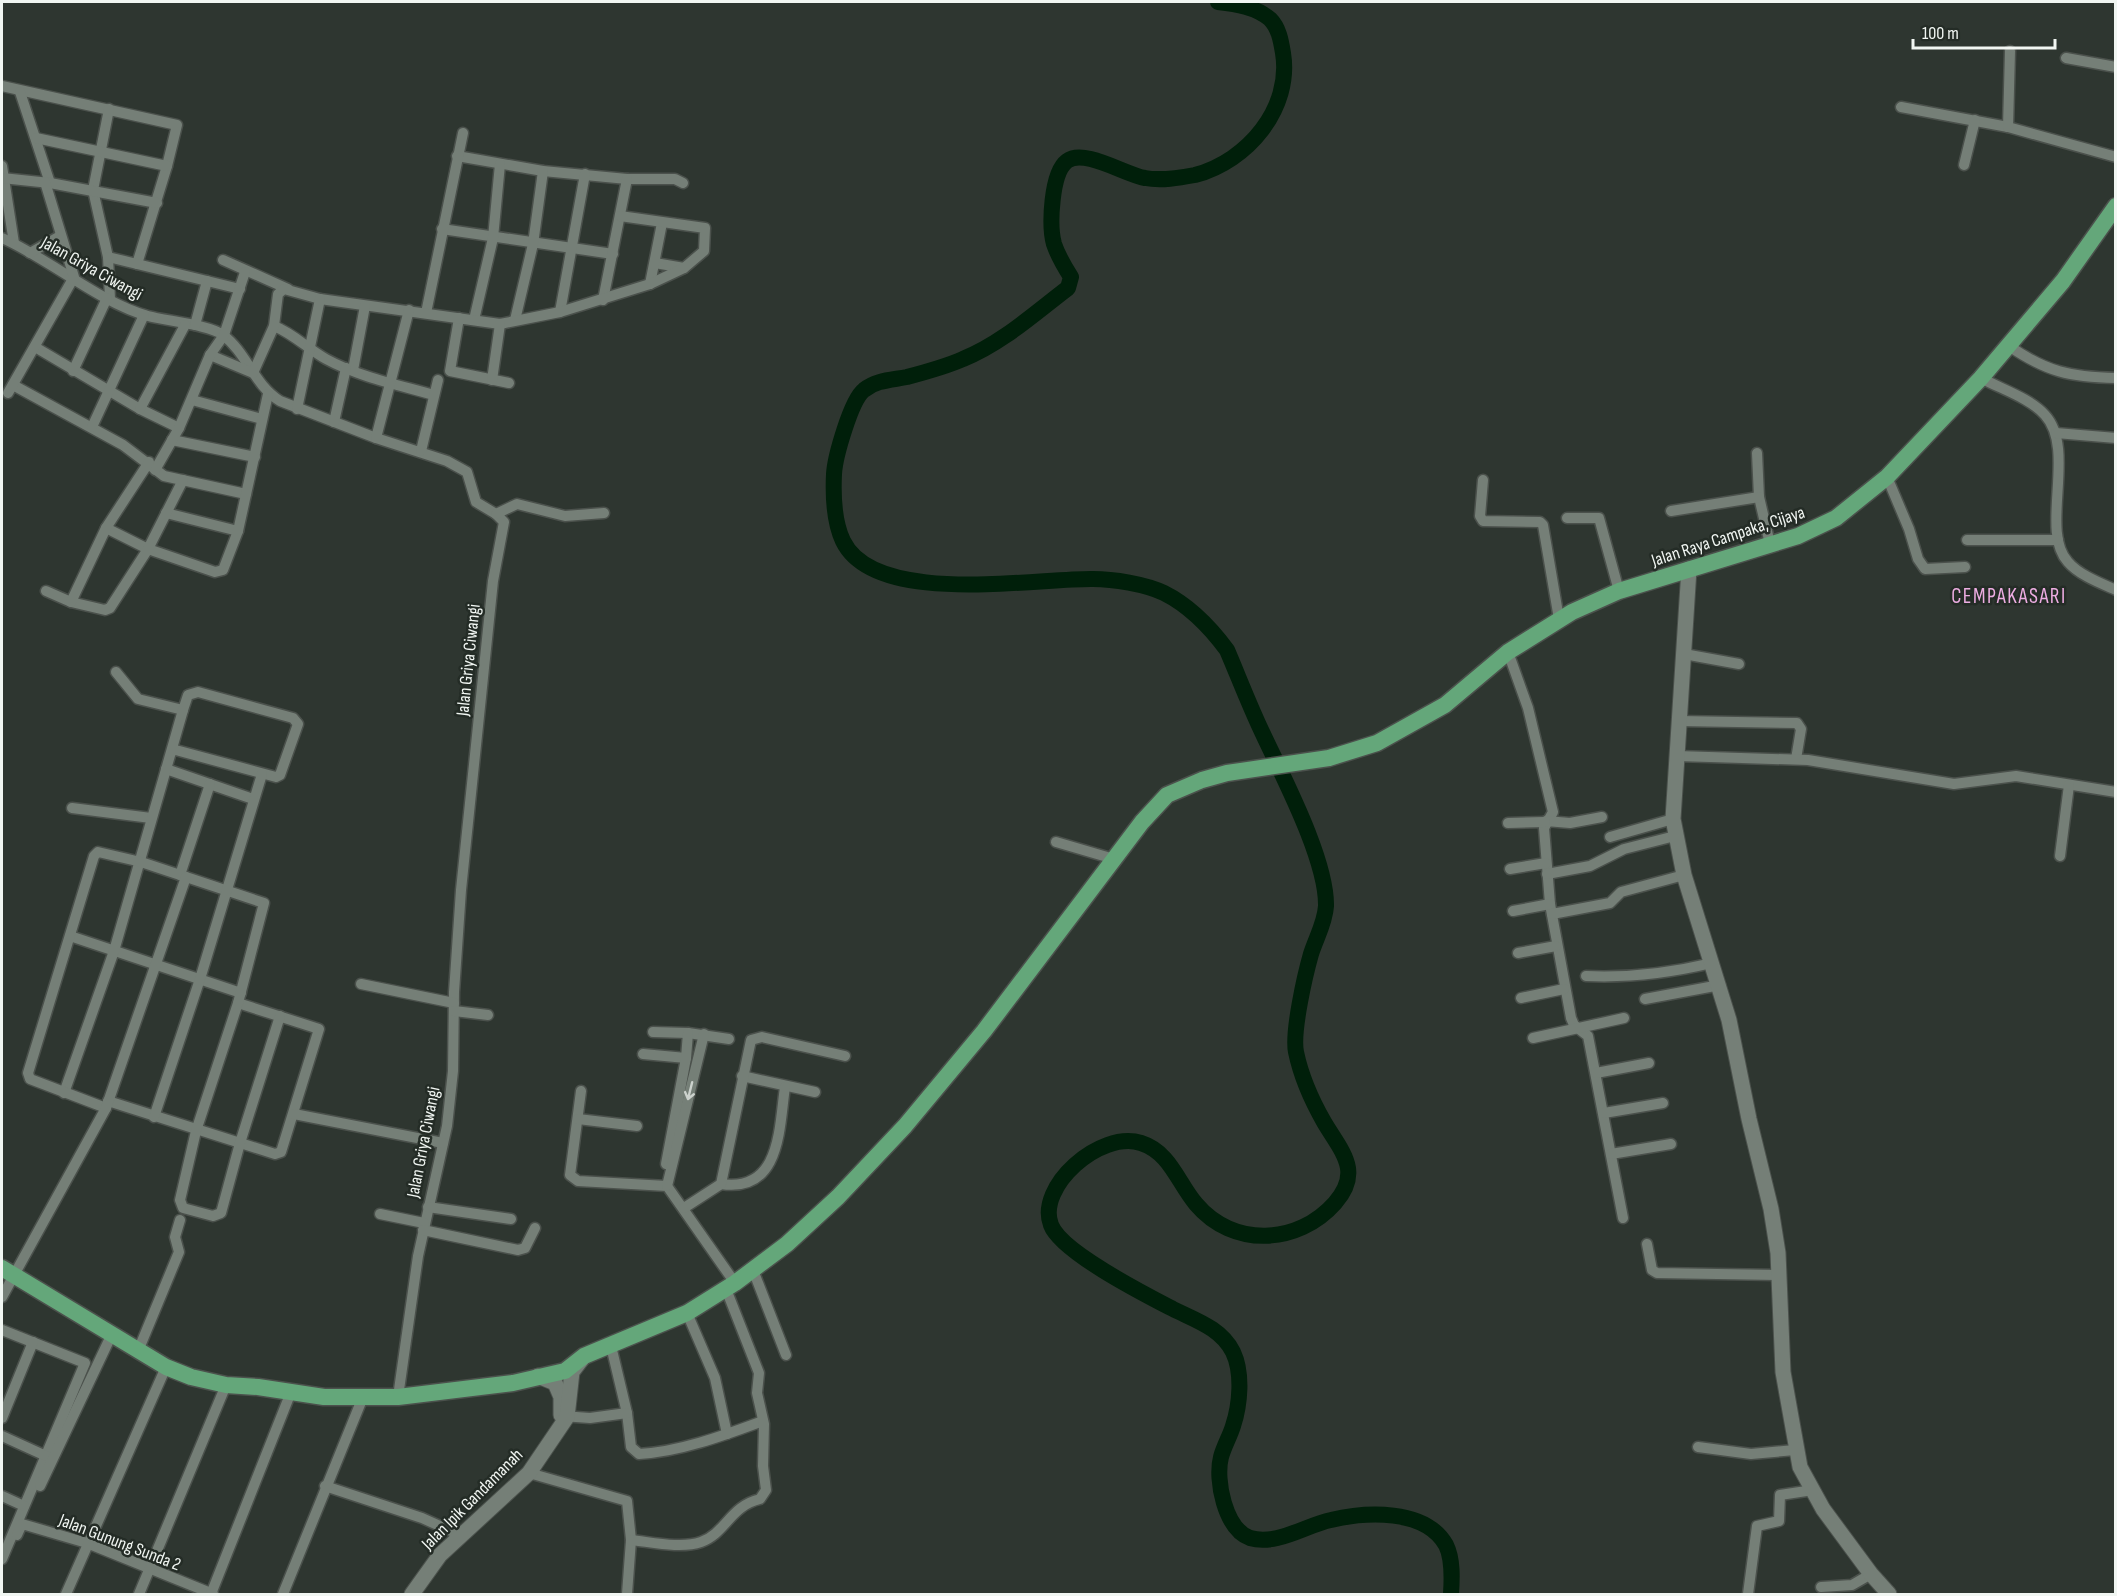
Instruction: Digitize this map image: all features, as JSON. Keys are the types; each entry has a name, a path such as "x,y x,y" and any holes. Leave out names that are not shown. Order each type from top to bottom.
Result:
{"main road":[{"name":"Jalan Raya Campaka, Cijaya","path":"8,1270 111,1336 166,1367 191,1377 226,1385 324,1397 398,1397 513,1383 565,1371 584,1356 687,1313 753,1270 826,1209 905,1126 984,1031 1142,822 1167,795 1183,787 1227,773 1329,759 1377,743 1445,705 1508,652 1559,619 1619,591 1811,531 1836,518 1887,477 1981,378 2063,281 2115,206"}],"street":[{"path":"2008,127 2010,51"},
{"path":"2066,58 2115,67"},
{"path":"2,86 20,92 177,125 168,166 137,264"},
{"path":"20,92 36,138 60,236 74,277 11,389 92,427 164,476 246,494"},
{"path":"1901,107 2008,127 2115,157"},
{"path":"73,371 109,299 108,257 93,190 109,109"},
{"path":"1964,165 1975,120"},
{"path":"426,313 456,156 463,133"},
{"path":"36,138 168,166"},
{"path":"456,156 543,171 627,179 675,179 683,183"},
{"path":"474,320 492,238 500,164"},
{"path":"2,165 14,243"},
{"path":"515,320 533,244 543,171"},
{"path":"560,312 585,174"},
{"path":"4,178 93,190 157,203"},
{"path":"603,300 627,179"},
{"path":"224,260 245,272 320,299 500,324 560,312 651,284 684,268 704,250 705,228 620,216"},
{"path":"651,284 662,223"},
{"path":"442,229 571,250 612,254"},
{"path":"30,253 60,236"},
{"name":"Jalan Griya Ciwangi","path":"2,238 109,299 144,315 214,329 224,335"},
{"path":"108,257 240,289"},
{"path":"655,263 684,268"},
{"path":"71,602 105,528 179,428 210,355 224,335 245,272"},
{"path":"140,409 190,325 207,281"},
{"path":"253,373 274,326 278,294 288,289"},
{"path":"297,409 320,299"},
{"path":"334,423 365,306"},
{"path":"376,438 409,310"},
{"path":"92,427 144,315"},
{"path":"459,318 450,371 509,383"},
{"path":"492,380 500,324"},
{"path":"274,326 349,369 434,395"},
{"path":"224,335 268,394 297,409 334,423 447,461 467,472 476,502 496,514 517,504 565,516 604,513"},
{"path":"35,346 73,371 179,428"},
{"path":"2009,346 2033,363 2054,371 2071,376 2115,378"},
{"path":"210,355 253,373"},
{"path":"1981,378 2040,410 2056,433 2058,540 2063,556 2069,564 2115,590"},
{"path":"421,452 438,380"},
{"path":"105,528 148,549 219,572 225,567 238,531 268,394"},
{"path":"192,400 262,419"},
{"path":"2056,433 2115,438"},
{"path":"172,440 255,457"},
{"path":"1757,453 1759,497 1770,544"},
{"path":"1887,477 1924,569 1965,567"},
{"path":"46,591 71,602 105,610 110,608 148,549 183,480"},
{"path":"1483,480 1480,516 1484,521 1540,522 1543,525 1559,619"},
{"path":"1671,511 1759,497"},
{"path":"166,513 238,531"},
{"name":"Jalan Griya Ciwangi","path":"398,1397 424,1226 443,1143 453,1071 454,1007 461,890 494,581 504,525 496,514"},
{"path":"1567,518 1599,518 1619,591"},
{"path":"1967,540 2058,540"},
{"path":"1689,569 1673,819 1675,836 1684,875 1720,985 1771,1209 1784,1372 1795,1450 1800,1467 1823,1509 1871,1574 1889,1594"},
{"path":"1508,652 1525,695 1553,812 1546,822 1547,868 1556,946 1570,1018 1577,1028 1587,1034 1623,1218"},
{"path":"1684,654 1738,664"},
{"path":"116,672 138,699 183,710"},
{"path":"64,1093 114,951 183,710 189,695 198,692 295,719 298,724 280,775 276,777 172,749"},
{"path":"1679,721 1797,723 1801,729 1796,759"},
{"path":"1677,756 1796,759 1954,784 2016,776 2115,792"},
{"path":"166,769 253,799"},
{"path":"154,1117 200,979 262,774"},
{"path":"2,1297 8,1270 107,1104 157,965 210,784"},
{"path":"2060,856 2070,785"},
{"path":"72,808 152,818"},
{"path":"1508,823 1570,823 1602,817"},
{"path":"1610,837 1673,819"},
{"path":"1510,869 1590,866 1624,849 1675,836"},
{"path":"1056,842 1114,859"},
{"path":"70,936 200,979 239,998 280,1016 318,1026 320,1031 294,1114 281,1152 275,1154 240,1143 196,1131 154,1117 64,1093 30,1079 28,1072 94,856 105,852 141,862 260,900 265,906 239,998 196,1131 180,1200 183,1208 213,1216 221,1213 240,1143 280,1016"},
{"path":"1513,911 1610,903 1620,892 1684,875"},
{"path":"1518,953 1556,946"},
{"path":"1586,976 1629,977 1679,971 1712,963"},
{"path":"361,984 488,1015"},
{"path":"1645,999 1720,985"},
{"path":"1521,998 1564,989"},
{"path":"1533,1038 1624,1018"},
{"path":"653,1032 688,1032 729,1039"},
{"path":"664,1186 686,1059 688,1032"},
{"path":"664,1186 704,1034"},
{"path":"721,1184 748,1046 756,1037 845,1056"},
{"path":"643,1054 686,1059"},
{"path":"1596,1073 1649,1063"},
{"path":"742,1076 814,1092"},
{"path":"684,1208 721,1184 747,1183 769,1166 776,1149 785,1087"},
{"path":"581,1091 570,1175 574,1179 664,1186 684,1208 730,1286 759,1373 757,1393 763,1421 762,1466 766,1491 763,1497 740,1507 719,1530 700,1542 631,1540"},
{"path":"1604,1113 1663,1103"},
{"path":"294,1114 443,1143"},
{"path":"578,1119 637,1126"},
{"path":"1611,1154 1671,1144"},
{"path":"428,1207 511,1219"},
{"path":"381,1214 518,1250 525,1248 535,1228"},
{"path":"138,1351 179,1252 175,1237 180,1220"},
{"path":"1647,1244 1653,1269 1657,1273 1778,1275"},
{"path":"753,1270 786,1355"},
{"path":"687,1313 715,1378 728,1434"},
{"path":"2,1330 85,1363 3,1560"},
{"path":"3,1560 111,1336"},
{"path":"2,1418 33,1341"},
{"path":"611,1346 627,1413 631,1447 639,1454 666,1450 728,1434 763,1421"},
{"name":"Jalan Ipik Gandamanah","path":"414,1594 440,1555 530,1473 562,1421 572,1372 584,1356"},
{"path":"66,1594 166,1367"},
{"path":"538,1376 555,1383 561,1397 562,1421 627,1413"},
{"path":"139,1594 226,1385"},
{"path":"212,1594 291,1392"},
{"path":"283,1594 363,1397"},
{"path":"2,1436 46,1456"},
{"path":"1698,1447 1751,1454 1795,1450"},
{"path":"530,1473 623,1498 629,1504 631,1540 627,1594"},
{"path":"325,1486 422,1518 460,1535"},
{"path":"1748,1594 1757,1526 1779,1521 1780,1495 1813,1491"},
{"path":"2,1496 24,1506"},
{"name":"Jalan Gunung Sunda 2","path":"22,1524 87,1543 212,1594"},
{"path":"1821,1587 1852,1585 1871,1574"}],"waterway":[{"path":"1218,2 1252,9 1270,19 1276,26 1283,53 1284,73 1273,112 1262,129 1249,145 1232,158 1214,168 1183,177 1151,179 1094,160 1074,158 1067,161 1062,167 1055,188 1052,236 1061,261 1071,277 1068,288 1017,327 977,353 935,369 879,382 864,390 849,416 837,455 834,482 836,517 843,541 861,562 887,575 921,582 958,584 1093,579 1138,585 1164,593 1182,604 1214,633 1227,650 1312,843 1324,887 1325,912 1306,975 1297,1018 1295,1043 1307,1088 1346,1161 1347,1181 1335,1203 1320,1217 1303,1227 1266,1236 1246,1234 1228,1228 1211,1218 1196,1204 1173,1169 1159,1153 1141,1143 1125,1141 1108,1145 1091,1153 1062,1179 1053,1194 1049,1210 1051,1225 1070,1248 1087,1260 1144,1294 1215,1331 1233,1352 1238,1369 1239,1399 1232,1430 1221,1457 1219,1478 1228,1514 1241,1533 1260,1540 1281,1537 1345,1517 1377,1515 1409,1519 1424,1524 1446,1545 1451,1563 1451,1594"}],"district":[{"name":"CEMPAKASARI","path":"2009,596"}]}
